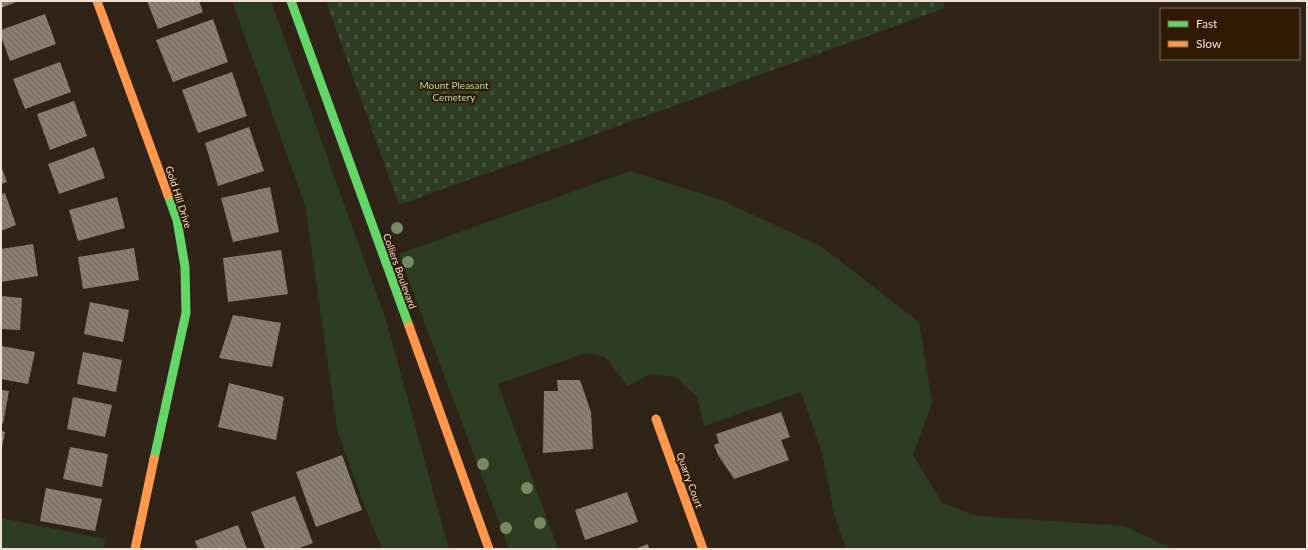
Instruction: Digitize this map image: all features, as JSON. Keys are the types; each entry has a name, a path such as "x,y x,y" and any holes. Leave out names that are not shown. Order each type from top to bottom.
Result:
{"street":[{"name":"Gold Hill Drive","path":"97,1 177,220 185,267 186,313 135,549"},
{"name":"Colliers Boulevard","path":"290,1 489,549"},
{"name":"Quarry Court","path":"656,419 703,549"}],"green space":[{"path":"232,1 271,1 386,320 449,549 383,549 372,526 338,433 305,205"},
{"name":"Mount Pleasant Cemetery","path":"326,1 943,1 945,8 399,205"},
{"path":"630,171 721,200 822,247 919,322 932,403 913,455 942,503 977,516 1124,526 1173,549 846,549 835,517 822,453 801,392 704,426 697,397 675,377 650,374 628,386 605,357 586,353 498,384 558,549 509,549 399,254"},
{"path":"1,518 105,539 103,549 1,549"}],"building":[{"path":"1,1 19,1 1,8"},
{"path":"147,1 199,1 203,12 158,29"},
{"path":"45,14 56,44 10,61 1,36 1,30"},
{"path":"213,19 228,62 173,82 156,40"},
{"path":"60,62 71,92 25,109 13,79"},
{"path":"232,72 247,116 198,133 182,90"},
{"path":"74,101 87,136 50,150 37,114"},
{"path":"249,127 264,171 218,186 205,143"},
{"path":"94,147 105,178 59,194 48,164"},
{"path":"1,166 7,182 1,184"},
{"path":"270,187 279,232 233,242 221,198"},
{"path":"5,193 16,225 1,231 1,194"},
{"path":"117,197 125,228 78,241 69,210"},
{"path":"33,244 38,276 1,282 1,249"},
{"path":"134,248 139,280 83,289 78,257"},
{"path":"281,250 288,294 228,302 223,258"},
{"path":"1,296 22,298 20,330 1,329"},
{"path":"90,302 129,310 123,342 84,334"},
{"path":"233,315 281,323 272,367 219,358"},
{"path":"1,346 35,352 28,384 1,379"},
{"path":"83,352 122,360 116,392 77,384"},
{"path":"557,380 580,380 591,412 593,449 543,453 544,391 558,391"},
{"path":"229,383 284,397 276,440 218,427"},
{"path":"1,390 9,391 3,424 1,423"},
{"path":"73,397 112,405 105,437 67,429"},
{"path":"781,412 790,437 781,440 789,460 734,479 718,455 714,445 719,443 716,434"},
{"path":"1,431 5,432 2,447 1,447"},
{"path":"70,447 108,454 102,487 63,479"},
{"path":"342,455 362,510 316,527 296,472"},
{"path":"46,488 102,499 95,531 40,521"},
{"path":"627,492 638,522 585,540 575,510"},
{"path":"295,496 313,543 297,549 265,549 251,512"},
{"path":"238,525 247,549 198,549 195,541"},
{"path":"648,544 649,549 635,549"}],"traffic: fast":[{"path":"291,1 409,326"},
{"path":"154,459 186,313 185,267 177,220 168,195"}],"traffic: slow":[{"path":"97,1 168,195"},
{"path":"409,326 489,549"},
{"path":"656,419 703,549"},
{"path":"135,549 154,459"}]}
